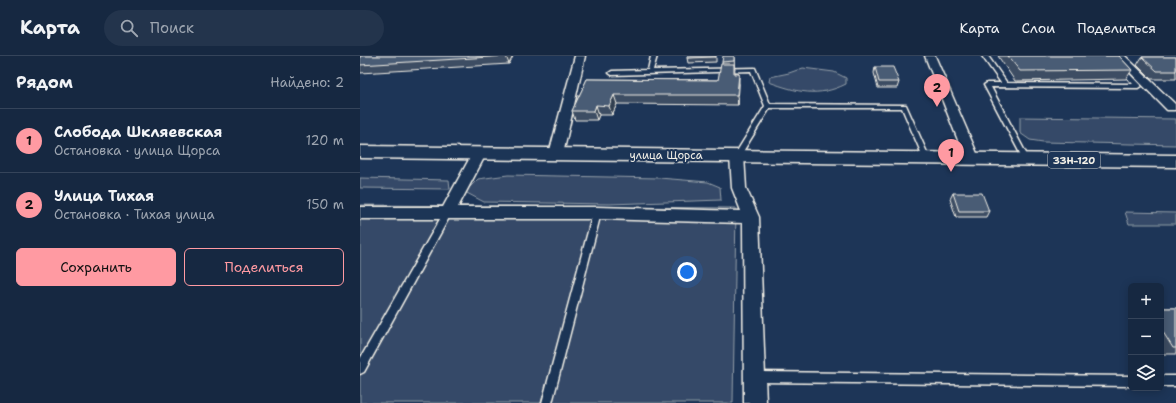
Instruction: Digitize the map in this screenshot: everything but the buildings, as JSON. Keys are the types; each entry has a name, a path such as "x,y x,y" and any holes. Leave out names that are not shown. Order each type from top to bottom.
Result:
{"main road":[{"name":"улица Щорса","path":"360,152 972,158"},
{"name":"33Н-120","path":"972,158 1176,161"}],"street":[{"path":"556,154 580,56"},
{"path":"930,56 972,158"},
{"path":"1119,56 1171,107"},
{"path":"448,214 479,154"},
{"path":"737,156 739,188 750,217 755,403"},
{"path":"360,213 597,213 750,217"}],"lane":[{"path":"650,72 654,56"},
{"path":"985,56 1005,85"},
{"path":"1026,159 987,85 1138,86 1109,56"},
{"path":"612,73 753,69 768,106"},
{"path":"737,156 768,106"},
{"path":"768,106 904,106 926,157"},
{"path":"547,403 597,213"},
{"path":"360,368 448,214"},
{"path":"754,377 1128,381"},
{"path":"1164,381 1176,382"}],"shaded area":[{"path":"803,68 834,72 846,78 846,84 826,91 808,92 798,91 769,82 770,77"},
{"path":"1020,117 1176,119 1176,145 1043,142 1030,140 1020,133"},
{"path":"508,175 659,178 708,182 720,187 721,200 610,204 484,202 465,192 478,179"},
{"path":"360,178 449,180 450,189 360,188"},
{"path":"360,205 736,208 733,403 360,403"},
{"path":"1125,212 1176,213 1176,224 1129,224"}],"place":[{"name":"Улица Тихая","path":"937,107"},
{"name":"Слобода Шкляевская","path":"951,172"}]}
